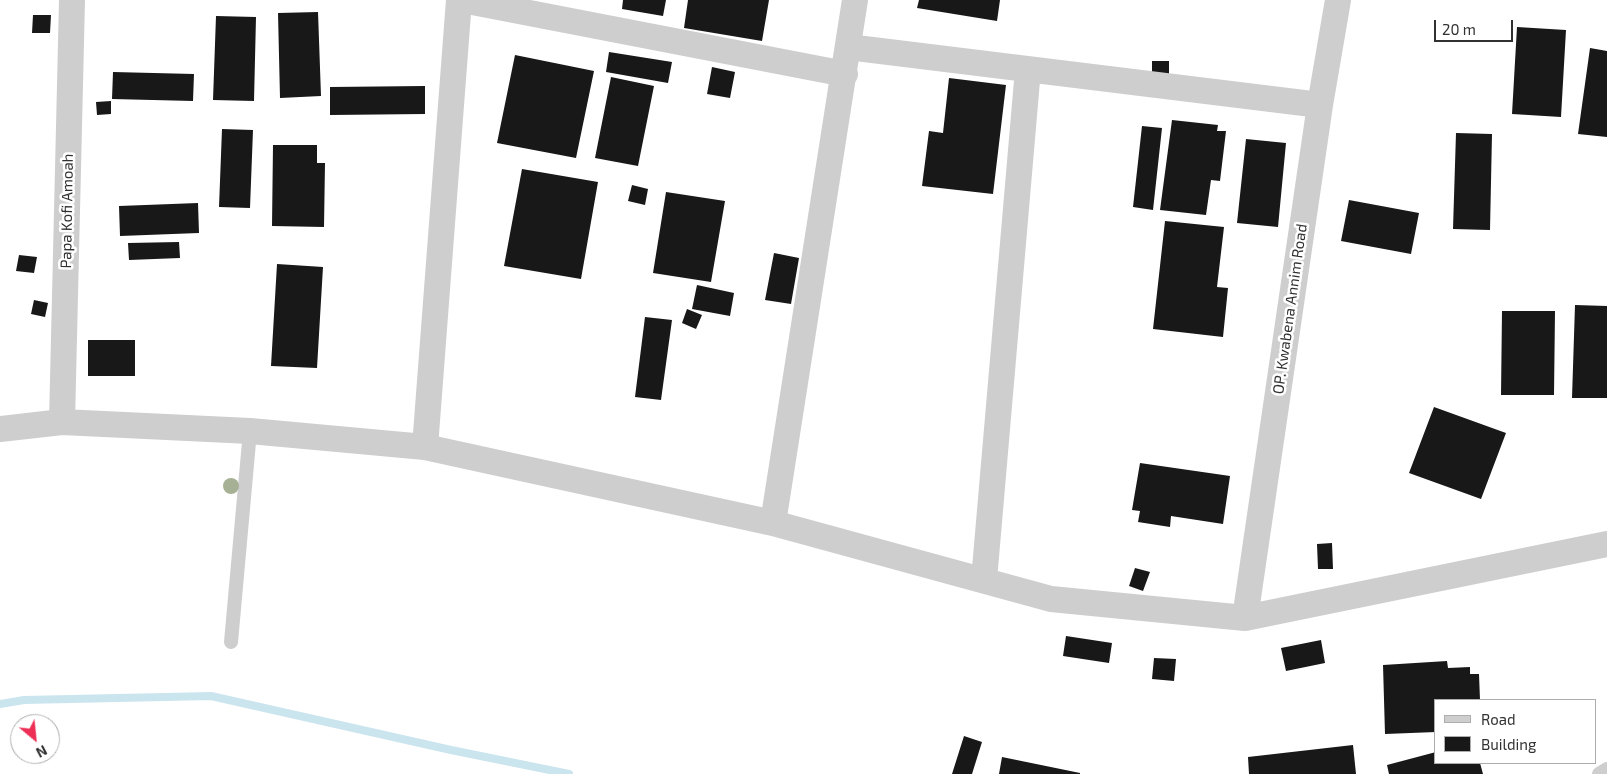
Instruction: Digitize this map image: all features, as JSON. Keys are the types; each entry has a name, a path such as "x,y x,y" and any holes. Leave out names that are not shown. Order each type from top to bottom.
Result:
{"street":[{"name":"Papa Kofi Amoah","path":"62,422 72,0"},
{"path":"426,447 461,0 845,74"},
{"path":"774,523 856,0"},
{"name":"OP. Kwabena Annim Road","path":"1245,618 1320,104 1338,0"},
{"path":"848,47 1320,104"},
{"path":"984,580 1028,69"},
{"path":"0,429 62,422 250,431 426,447 774,523 1051,598 1245,618 1607,544"}],"lane":[{"path":"232,642 250,431"},
{"path":"1599,774 1607,769"}],"building":[{"path":"623,0 666,0 663,16 622,9"},
{"path":"688,0 769,0 762,41 684,28"},
{"path":"919,0 1000,0 997,21 917,8"},
{"path":"318,12 321,96 280,98 278,13"},
{"path":"33,15 51,15 50,33 32,33"},
{"path":"216,16 256,17 254,101 213,100"},
{"path":"1517,27 1566,30 1561,117 1512,114"},
{"path":"1590,48 1607,51 1607,137 1578,134"},
{"path":"609,52 672,62 668,83 606,72"},
{"path":"515,55 594,71 576,158 497,143"},
{"path":"1152,61 1169,61 1169,79 1152,79"},
{"path":"712,67 735,72 730,98 707,94"},
{"path":"113,72 194,74 193,101 112,99"},
{"path":"611,77 654,86 638,166 595,158"},
{"path":"949,78 1006,85 993,194 922,186 929,131 943,133"},
{"path":"425,86 425,114 330,115 330,87"},
{"path":"111,101 111,114 97,115 96,102"},
{"path":"1172,120 1218,125 1217,131 1226,131 1220,181 1211,180 1206,215 1160,210"},
{"path":"1142,126 1162,128 1153,210 1133,207"},
{"path":"222,129 253,130 250,208 219,207"},
{"path":"1456,133 1492,134 1490,230 1453,229"},
{"path":"1246,139 1286,143 1278,227 1237,223"},
{"path":"273,145 317,145 317,163 325,163 324,227 272,226"},
{"path":"522,169 598,182 581,279 504,266"},
{"path":"632,185 648,189 645,205 628,201"},
{"path":"666,192 725,201 711,282 653,273"},
{"path":"1349,200 1419,213 1411,254 1341,241"},
{"path":"198,203 199,233 120,236 119,206"},
{"path":"1165,221 1224,227 1217,287 1228,288 1223,337 1153,329"},
{"path":"179,242 180,258 129,260 128,243"},
{"path":"774,253 799,258 791,304 765,300"},
{"path":"19,255 37,257 34,273 16,271"},
{"path":"277,264 323,267 317,368 271,366"},
{"path":"697,285 734,293 730,316 692,309"},
{"path":"34,300 48,303 45,317 31,314"},
{"path":"1575,305 1607,306 1607,398 1572,398"},
{"path":"687,309 702,315 696,329 682,323"},
{"path":"1502,311 1555,311 1554,395 1501,395"},
{"path":"645,317 672,320 661,400 635,397"},
{"path":"88,340 135,340 135,376 88,376"},
{"path":"1434,407 1506,433 1481,499 1409,473"},
{"path":"1140,463 1230,476 1223,524 1171,516 1170,527 1138,522 1140,511 1132,510"},
{"path":"1332,543 1333,569 1318,569 1317,544"},
{"path":"1135,568 1150,572 1143,591 1129,586"},
{"path":"1066,636 1112,643 1109,663 1063,656"},
{"path":"1321,640 1325,663 1286,671 1281,648"},
{"path":"1154,658 1176,659 1174,681 1152,679"},
{"path":"1447,661 1448,668 1470,667 1470,674 1479,674 1480,699 1434,699 1434,732 1385,734 1383,665"},
{"path":"964,736 982,742 972,774 952,774"},
{"path":"1353,745 1356,774 1249,774 1248,757"},
{"path":"1434,753 1434,764 1480,764 1483,774 1389,774 1387,765"},
{"path":"1002,757 1080,773 1080,774 999,774"}],"waterway":[{"path":"0,704 24,700 211,696 451,750 569,774"}]}
